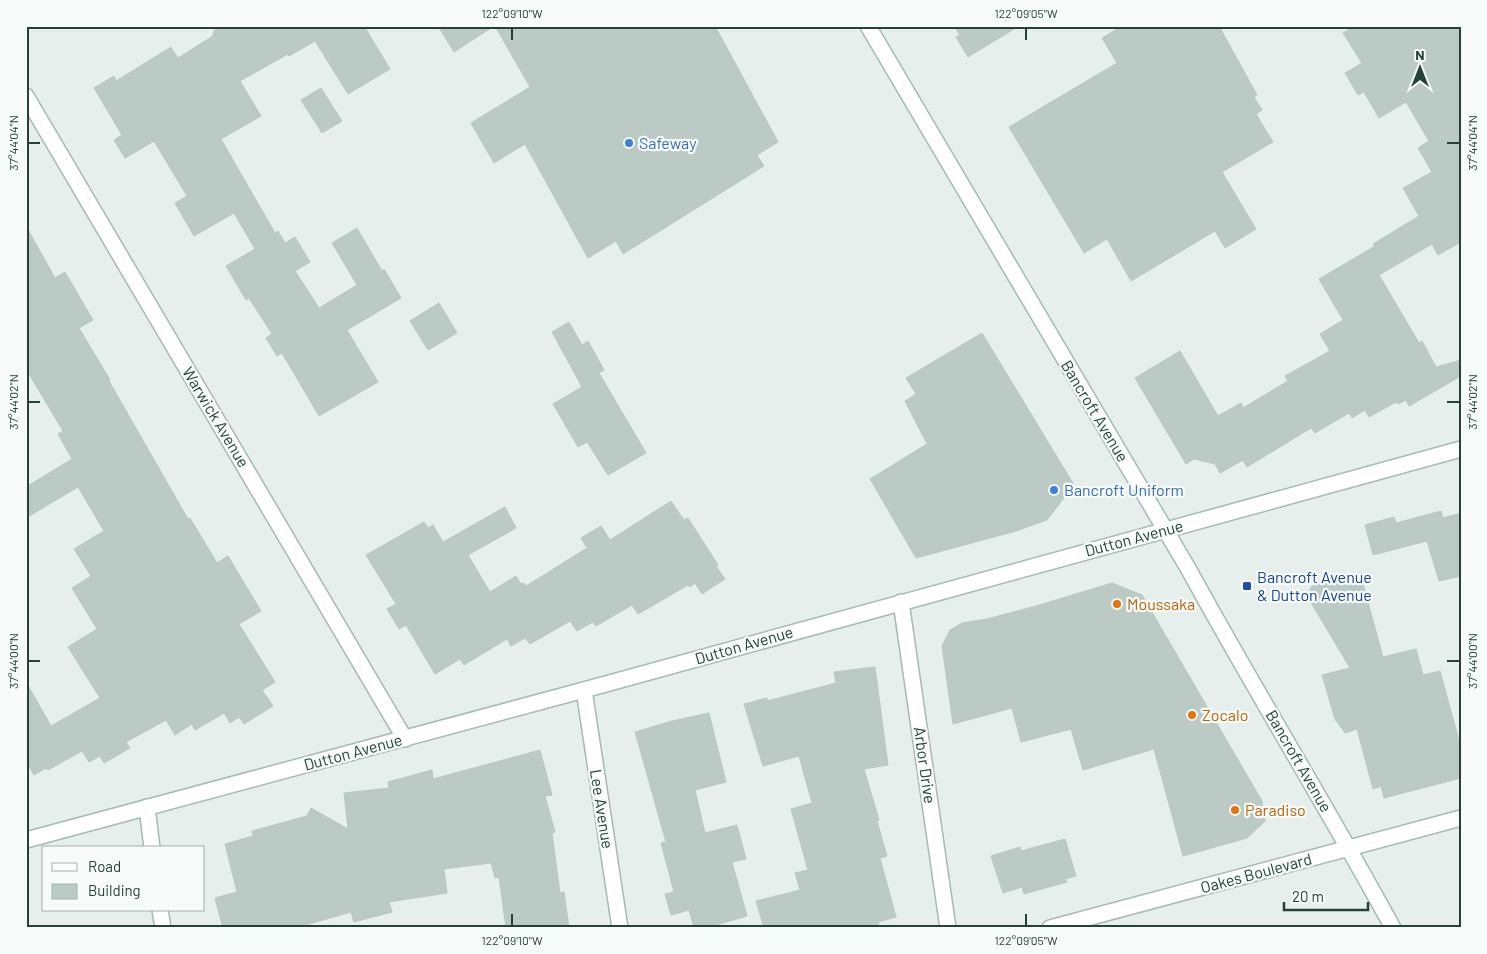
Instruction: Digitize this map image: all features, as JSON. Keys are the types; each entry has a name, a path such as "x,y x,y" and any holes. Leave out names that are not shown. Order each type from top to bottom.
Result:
{"street":[{"name":"Bancroft Avenue","path":"868,26 1165,530 1349,848 1393,928"},
{"name":"Warwick Avenue","path":"26,96 405,739"},
{"name":"Dutton Avenue","path":"26,840 405,739 1461,449"},
{"name":"Arbor Drive","path":"902,602 948,928"},
{"name":"Lee Avenue","path":"584,690 620,928"},
{"path":"147,807 152,846"},
{"name":"Oakes Boulevard","path":"1050,928 1461,818"},
{"path":"160,912 163,928"}],"building":[{"path":"221,26 364,26 390,69 348,94 315,41 240,81 261,116 221,139 275,233 278,231 285,243 295,237 310,262 295,271 319,308 357,285 332,243 357,228 382,271 384,269 401,298 347,330 378,382 319,416 282,353 277,356 266,338 272,334 249,298 246,300 226,266 255,249 234,213 194,236 175,203 187,196 154,141 125,158 114,140 122,135 94,88 114,76 116,81 171,47 178,58 213,36 214,31"},
{"path":"438,26 494,26 454,52"},
{"name":"Safeway","path":"495,26 715,26 778,142 757,155 764,166 623,254 616,241 588,258 525,144 494,163 471,123 530,87"},
{"path":"954,26 1019,26 968,57 956,37 960,35"},
{"path":"1122,26 1219,26 1257,95 1254,97 1262,110 1256,114 1273,142 1222,172 1256,229 1225,248 1215,231 1131,281 1107,239 1084,253 1009,127 1117,63 1102,38"},
{"path":"1355,26 1461,26 1461,242 1438,255 1432,244 1379,275 1419,343 1422,341 1436,367 1461,360 1461,376 1409,406 1406,400 1398,404 1396,402 1369,417 1365,410 1352,418 1349,413 1315,433 1311,428 1247,467 1243,460 1220,473 1215,464 1194,459 1186,464 1135,378 1180,351 1218,416 1241,403 1243,408 1288,381 1285,376 1330,351 1320,334 1343,320 1319,279 1375,246 1373,244 1419,216 1403,188 1432,172 1418,148 1429,141 1406,102 1379,118 1364,92 1358,95 1345,73 1362,63 1343,33"},
{"path":"321,88 342,121 322,133 301,100"},
{"path":"26,226 55,278 65,272 93,320 79,328 188,519 190,518 217,563 228,556 261,611 239,624 275,682 262,690 273,706 244,724 239,717 230,723 224,713 195,730 192,724 175,735 166,720 126,742 130,748 104,763 100,756 89,762 82,751 48,770 46,768 34,775 26,761 26,682 51,726 100,698 68,647 97,629 72,588 91,576 74,549 104,531 78,487 26,518 26,487 72,459 58,434 63,431 26,369"},
{"path":"439,303 457,333 428,350 410,321"},
{"path":"569,322 582,345 588,341 604,370 599,373 646,453 608,475 587,442 578,447 553,404 582,387 552,332"},
{"path":"982,333 1074,485 1047,520 1016,531 916,558 870,479 927,444 905,401 916,394 906,378"},
{"path":"671,501 684,520 688,518 725,579 702,594 695,583 690,587 688,585 638,614 632,605 596,626 593,622 577,631 570,621 530,644 525,638 511,646 507,639 464,665 460,659 435,674 406,625 399,629 387,609 396,604 366,555 424,522 428,528 433,525 443,542 505,507 516,528 468,555 490,592 516,576 521,584 524,583 526,586 587,548 581,538 601,526 610,540"},
{"path":"1441,511 1443,518 1461,513 1461,576 1439,581 1427,541 1373,555 1365,525 1394,517 1396,523"},
{"path":"1360,573 1383,657 1416,649 1423,675 1440,671 1461,748 1461,778 1384,798 1381,786 1373,789 1357,729 1345,733 1335,719 1322,675 1350,668 1307,596 1312,586"},
{"path":"1112,583 1142,595 1262,801 1265,821 1247,838 1183,856 1154,749 1083,770 1071,729 1021,742 1012,708 953,724 942,646 950,630 962,623 987,619 1036,606"},
{"path":"875,667 888,765 864,769 887,856 880,858 896,917 878,922 880,928 764,928 756,901 800,890 795,873 808,870 791,809 812,803 799,756 763,766 744,704 767,698 767,701 836,683 834,672"},
{"path":"709,713 726,782 695,790 705,833 737,825 746,859 732,862 747,916 706,928 694,928 689,910 671,915 665,894 674,892 661,843 666,842 635,732"},
{"path":"540,750 552,795 545,796 555,832 552,833 560,893 564,892 569,928 506,928 499,877 495,878 491,863 444,869 447,893 389,902 392,912 354,922 351,912 295,928 223,928 215,898 237,892 225,844 253,836 252,831 307,816 311,808 348,829 344,793 389,788 388,782 432,770 433,779"},
{"path":"1065,839 1076,876 1065,879 1067,882 1024,894 1022,887 1003,893 991,856 1020,847 1021,851"}],"place":[{"name":"Safeway","path":"629,143"},
{"name":"Bancroft Uniform","path":"1054,490"},
{"name":"Bancroft Avenue & Dutton Avenue","path":"1247,586"},
{"name":"Moussaka","path":"1117,604"},
{"name":"Zocalo","path":"1192,715"},
{"name":"Paradiso","path":"1235,810"}]}
